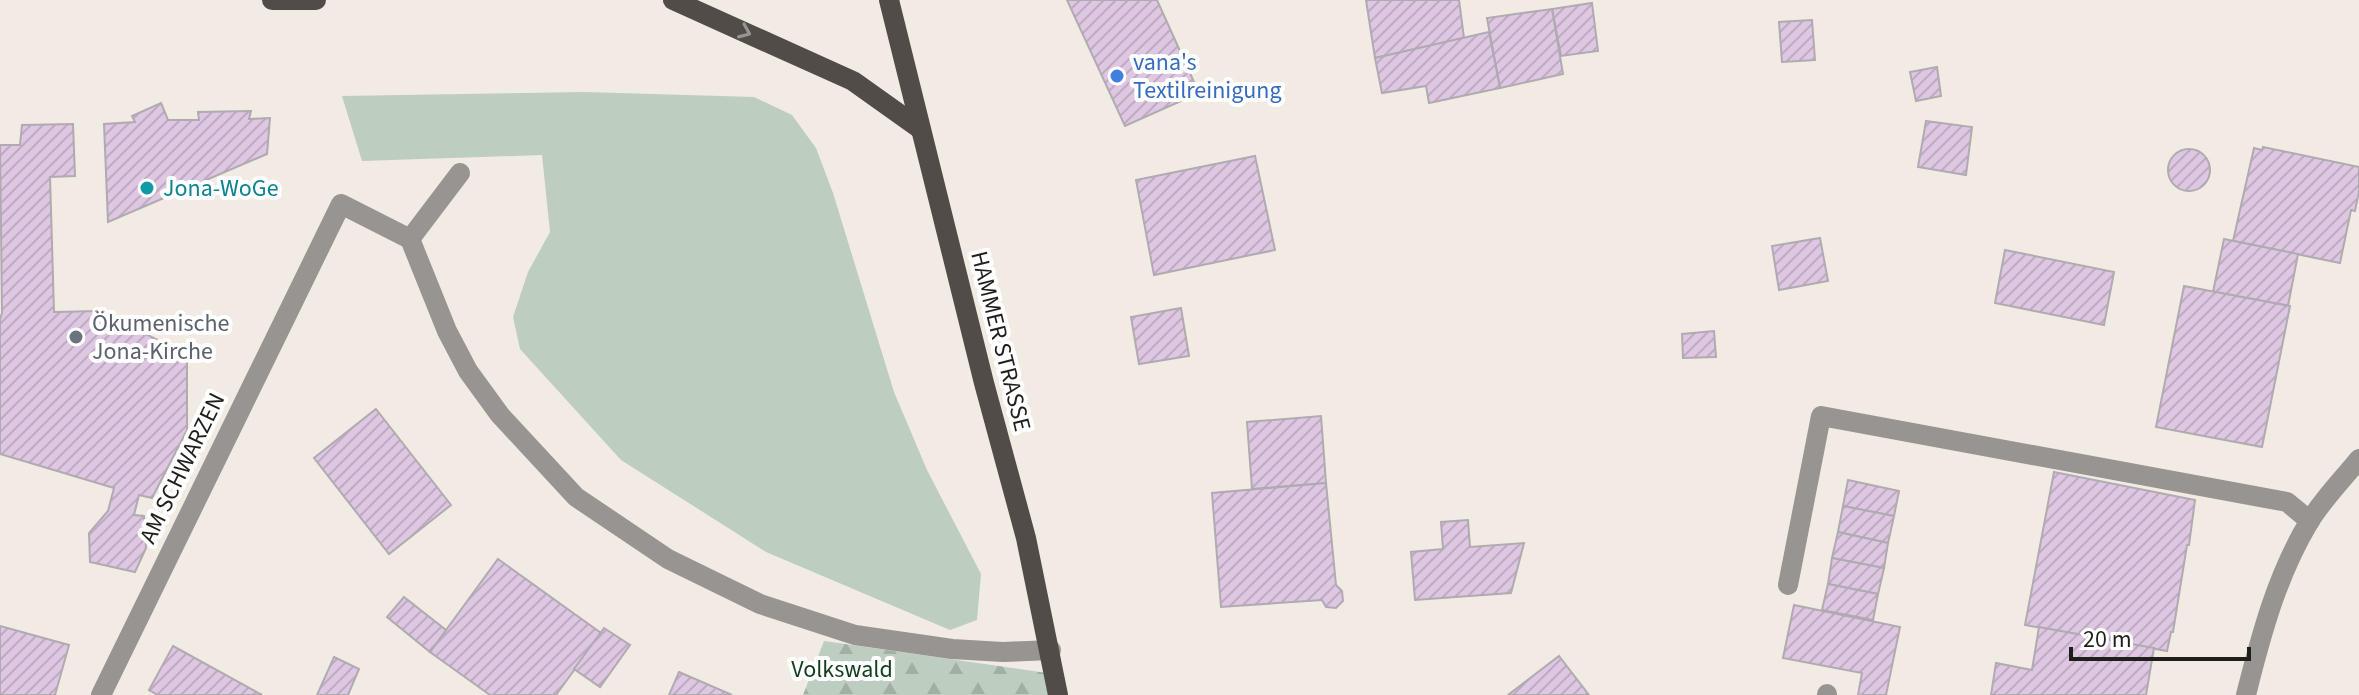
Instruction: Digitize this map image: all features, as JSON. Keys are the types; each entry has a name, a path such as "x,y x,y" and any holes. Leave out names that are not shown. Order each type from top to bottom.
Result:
{"main road":[{"path":"272,0 316,0"},
{"path":"673,0 853,81 919,128"},
{"name":"HAMMER STRASSE","path":"889,0 919,128 1026,538 1058,695"}],"street":[{"path":"460,173 410,239 447,331 468,371 500,415 576,497 668,559 760,604 855,635 952,649 1003,652 1051,650"},
{"name":"AM SCHWARZEN","path":"101,695 341,204 410,239"},
{"path":"1788,585 1821,416 2287,502 2310,521"},
{"path":"2246,695 2264,621 2285,570 2310,521 2359,459"}],"green space":[{"path":"585,92 754,97 792,115 816,148 833,193 894,392 927,470 981,574 977,620 950,630 766,552 621,460 520,349 513,317 528,272 550,232 542,155 362,161 342,96"},
{"name":"Volkswald","path":"824,641 1054,674 1058,695 803,695"}],"building":[{"path":"1067,0 1157,0 1199,93 1125,126"},
{"path":"1366,0 1459,0 1464,38 1375,58"},
{"path":"1592,3 1598,51 1561,56 1552,9"},
{"path":"1552,9 1563,74 1500,88 1487,18"},
{"path":"1812,20 1815,60 1782,62 1779,22"},
{"path":"1489,32 1500,88 1429,103 1426,86 1382,93 1375,58"},
{"path":"1937,67 1941,96 1916,101 1910,72"},
{"name":"Jona-WoGe","path":"161,103 168,120 199,120 198,112 251,111 249,119 270,118 267,154 108,222 104,124 135,122 132,116"},
{"path":"1926,121 1972,127 1966,175 1918,167"},
{"name":"Ökumenische Jona-Kirche","path":"73,124 75,176 50,177 54,312 101,311 187,355 187,430 152,498 139,495 134,515 144,516 146,548 135,572 90,562 89,533 108,511 114,488 0,454 0,145 20,145 22,125"},
{"path":"2263,147 2359,167 2359,192 2355,211 2351,210 2340,263 2233,241 2254,148 2262,150"},
{"path":"2189,149 2204,155 2210,170 2204,185 2189,191 2174,185 2168,170 2174,155"},
{"path":"1255,156 1275,250 1154,275 1136,180"},
{"path":"1820,238 1828,281 1779,290 1772,246"},
{"path":"2224,239 2298,254 2288,306 2213,292"},
{"path":"2005,250 2114,272 2104,325 1995,303"},
{"path":"2184,286 2290,306 2262,447 2156,427"},
{"path":"1181,308 1189,356 1139,364 1131,317"},
{"path":"1714,331 1716,357 1683,358 1682,334"},
{"path":"376,409 451,505 389,554 314,458"},
{"path":"1321,416 1326,483 1252,489 1247,422"},
{"path":"2054,472 2195,500 2173,632 2167,651 2025,625"},
{"path":"1848,480 1899,491 1894,516 1843,506"},
{"path":"1326,483 1336,585 1342,591 1343,601 1336,608 1326,607 1322,600 1221,607 1212,493"},
{"path":"1843,506 1894,516 1888,543 1838,532"},
{"path":"1468,520 1470,547 1524,543 1511,593 1415,600 1411,552 1443,549 1441,522"},
{"path":"1838,532 1888,543 1884,568 1832,558"},
{"path":"1832,558 1884,568 1878,594 1828,584"},
{"path":"498,559 601,633 556,695 490,695 430,652"},
{"path":"1828,584 1878,594 1873,620 1822,610"},
{"path":"404,597 446,630 430,652 387,617"},
{"path":"1794,605 1900,627 1886,695 1858,695 1862,673 1783,658"},
{"path":"0,626 69,645 55,695 0,695"},
{"path":"2039,627 2154,648 2146,695 1991,695 1996,663 2032,670"},
{"path":"604,628 630,645 600,687 574,669"},
{"path":"173,646 262,695 158,695 149,690"},
{"path":"1559,656 1589,695 1508,695"},
{"path":"334,657 359,669 348,695 317,695"},
{"path":"679,672 732,695 669,695"}],"place":[{"name":"vana's Textilreinigung","path":"1117,76"},
{"name":"Jona-WoGe","path":"147,188"},
{"name":"Ökumenische Jona-Kirche","path":"76,337"}]}
